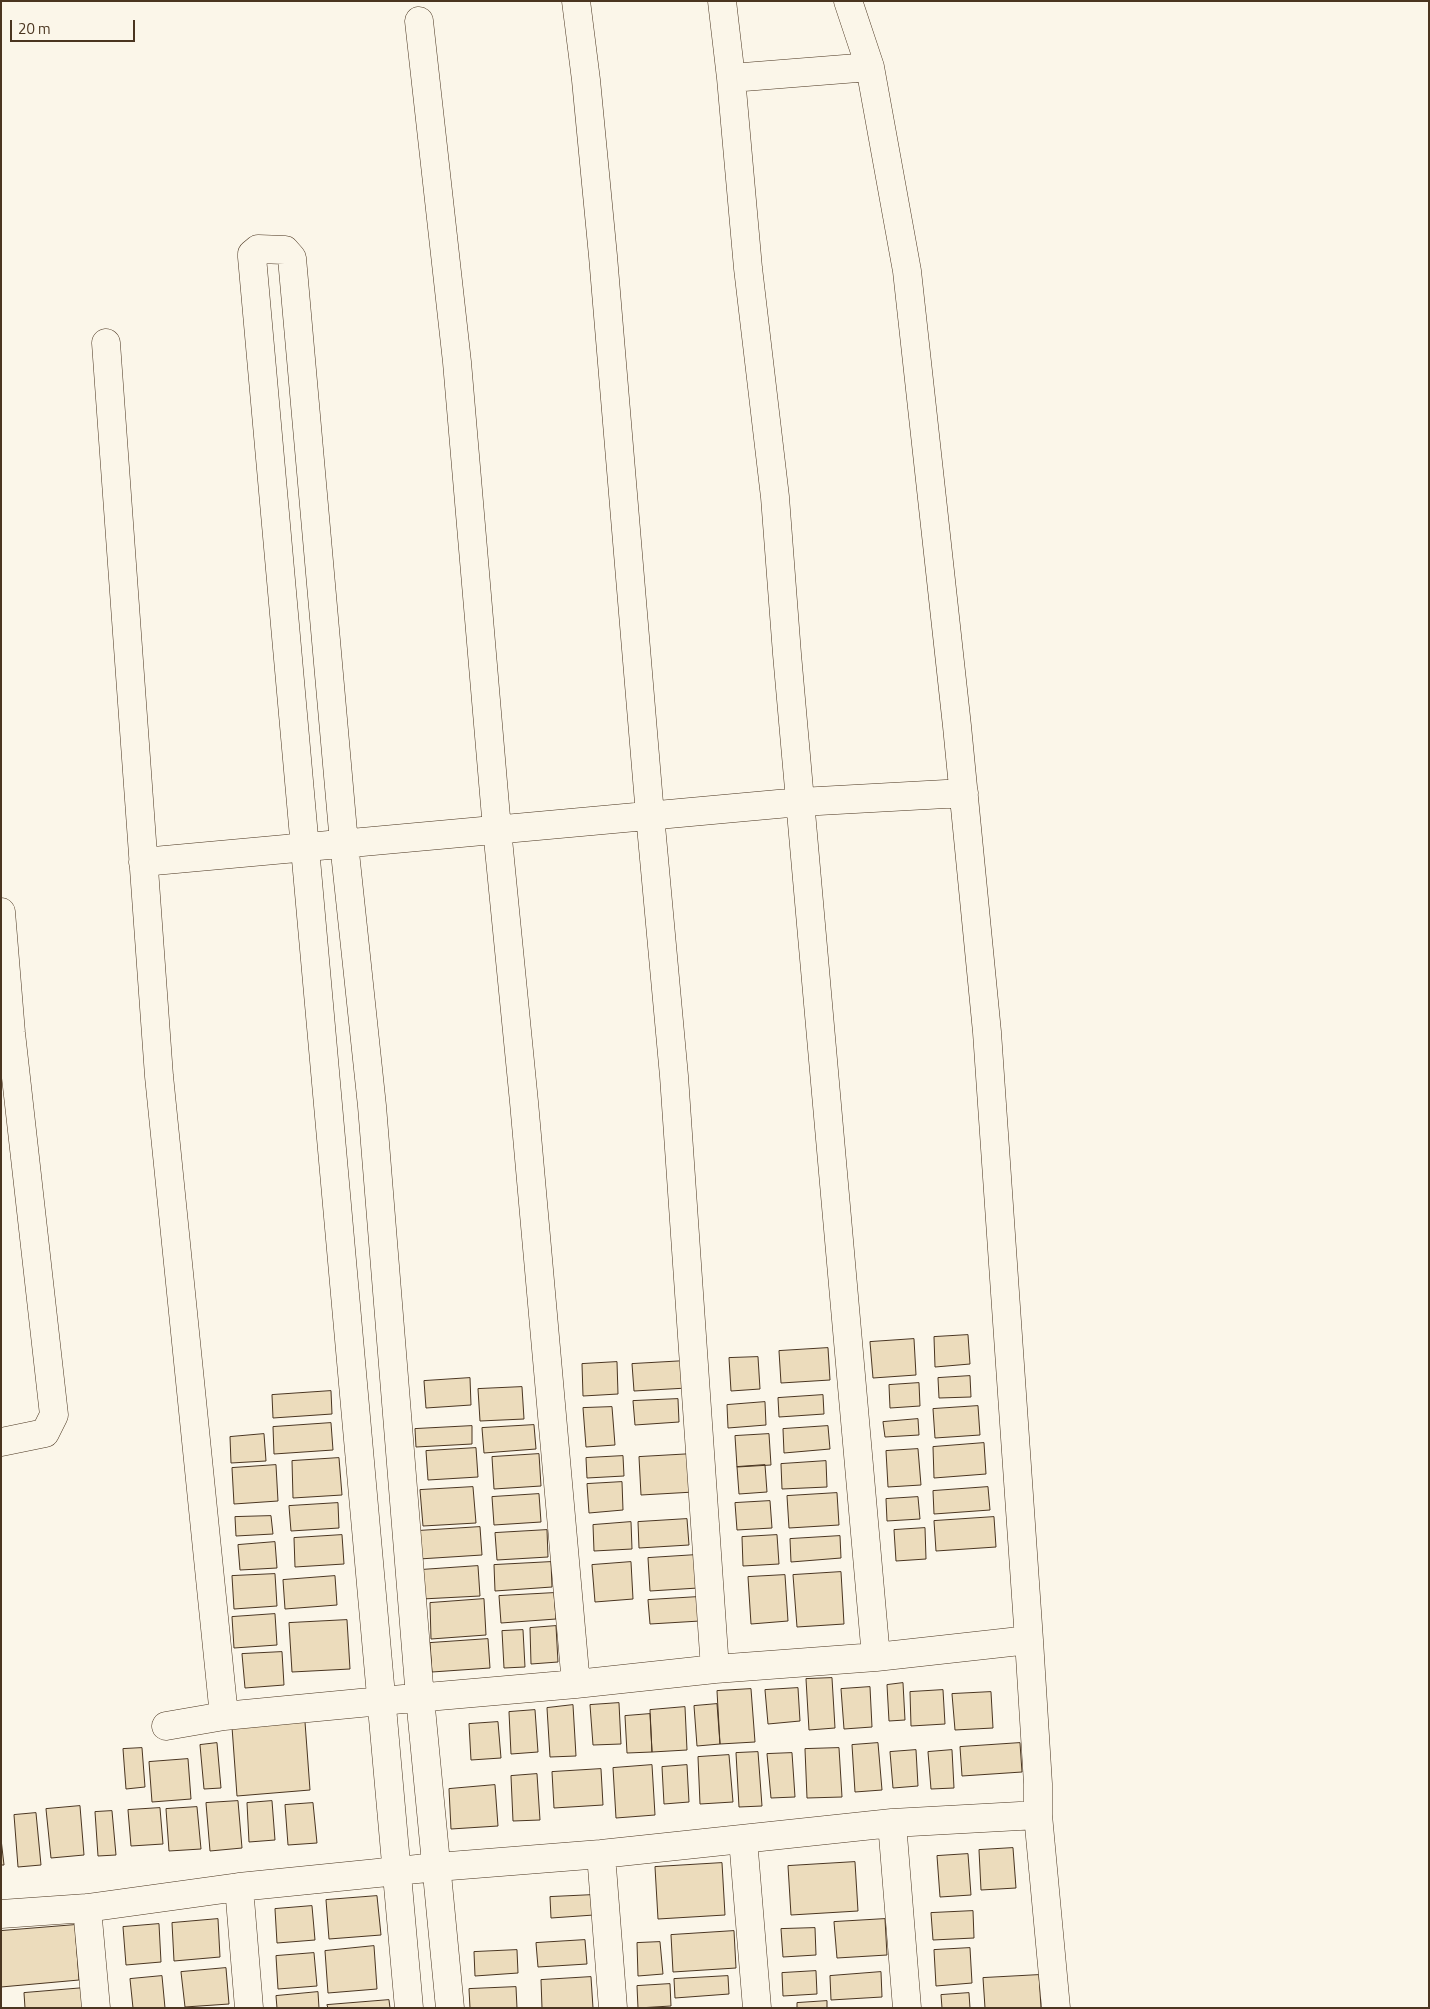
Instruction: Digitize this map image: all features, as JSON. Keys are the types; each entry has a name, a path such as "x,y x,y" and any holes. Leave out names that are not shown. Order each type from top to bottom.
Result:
{"street":[{"path":"576,1 586,80 602,246 674,1076 715,1669"},
{"path":"722,1 748,268 776,497 800,802 876,1657"},
{"path":"848,1 870,67 907,271 964,793 987,1032 1030,1640 1038,1815 1056,2008"},
{"path":"419,21 457,362 497,829 576,1684"},
{"path":"731,78 870,67"},
{"path":"409,2008 252,257 252,254 258,249 286,250 292,258 344,843 372,1106 420,1698 450,2008"},
{"path":"106,343 159,1076 224,1716"},
{"path":"143,862 800,802 964,793"},
{"path":"1,912 11,1033 54,1415 45,1433 1,1442"},
{"path":"166,1726 224,1716 381,1700 576,1684 715,1669 876,1657 1030,1640"},
{"path":"1,1914 87,1908 239,1887 437,1867 601,1854 892,1824 1038,1815"},
{"path":"892,1824 907,2008"},
{"path":"743,1839 757,2008"},
{"path":"601,1854 613,2008"},
{"path":"239,1887 249,2008"},
{"path":"87,1908 96,2008"}],"building":[{"path":"968,1335 970,1364 935,1367 934,1337"},
{"path":"914,1339 916,1375 873,1378 870,1342"},
{"path":"828,1348 830,1380 781,1383 779,1351"},
{"path":"758,1357 760,1389 731,1391 729,1358"},
{"path":"685,1361 687,1388 634,1391 632,1364"},
{"path":"617,1362 618,1394 583,1396 582,1364"},
{"path":"970,1376 971,1397 939,1398 938,1378"},
{"path":"470,1378 471,1405 426,1408 424,1381"},
{"path":"919,1383 920,1406 890,1408 889,1385"},
{"path":"522,1387 524,1419 480,1421 478,1389"},
{"path":"331,1391 332,1414 273,1418 272,1395"},
{"path":"823,1395 824,1414 779,1417 778,1398"},
{"path":"678,1399 679,1422 635,1425 633,1401"},
{"path":"765,1402 766,1425 728,1428 727,1405"},
{"path":"978,1406 980,1435 935,1438 933,1409"},
{"path":"612,1407 615,1445 586,1447 583,1408"},
{"path":"918,1419 919,1435 885,1437 883,1422"},
{"path":"331,1423 333,1450 274,1454 273,1427"},
{"path":"534,1425 536,1449 484,1453 482,1428"},
{"path":"472,1426 472,1444 416,1447 415,1429"},
{"path":"828,1426 830,1449 784,1453 783,1429"},
{"path":"264,1434 266,1461 231,1463 230,1437"},
{"path":"769,1434 771,1465 737,1467 735,1436"},
{"path":"984,1443 986,1474 934,1478 933,1447"},
{"path":"476,1448 478,1477 428,1480 426,1451"},
{"path":"918,1449 921,1485 888,1487 886,1451"},
{"path":"539,1454 541,1486 494,1489 492,1457"},
{"path":"692,1454 694,1492 641,1495 639,1457"},
{"path":"623,1456 624,1476 587,1478 586,1458"},
{"path":"339,1458 342,1495 293,1498 292,1461"},
{"path":"826,1461 827,1487 782,1489 781,1464"},
{"path":"276,1465 278,1501 234,1504 232,1468"},
{"path":"765,1465 767,1492 739,1494 737,1467"},
{"path":"622,1482 623,1510 589,1513 587,1484"},
{"path":"473,1487 476,1523 423,1526 420,1490"},
{"path":"988,1487 990,1510 934,1514 933,1491"},
{"path":"837,1493 839,1525 789,1528 787,1496"},
{"path":"539,1494 541,1522 494,1525 492,1497"},
{"path":"918,1497 920,1519 887,1521 886,1499"},
{"path":"770,1501 772,1528 737,1530 735,1503"},
{"path":"338,1503 339,1528 291,1531 289,1506"},
{"path":"271,1516 273,1534 236,1536 235,1517"},
{"path":"994,1517 996,1547 936,1551 934,1521"},
{"path":"687,1519 689,1545 639,1548 638,1522"},
{"path":"631,1522 632,1549 594,1551 593,1525"},
{"path":"480,1527 482,1555 419,1559 417,1531"},
{"path":"925,1528 926,1559 896,1561 894,1530"},
{"path":"547,1530 548,1557 497,1560 495,1533"},
{"path":"342,1535 344,1564 295,1567 294,1538"},
{"path":"777,1535 779,1564 743,1566 742,1537"},
{"path":"840,1536 841,1558 791,1562 790,1539"},
{"path":"275,1542 277,1568 240,1570 238,1545"},
{"path":"696,1555 698,1588 650,1591 648,1558"},
{"path":"551,1562 552,1587 495,1591 494,1565"},
{"path":"631,1562 633,1599 595,1602 592,1565"},
{"path":"478,1566 480,1596 422,1599 420,1570"},
{"path":"841,1572 844,1624 797,1627 793,1575"},
{"path":"275,1574 277,1606 234,1609 232,1576"},
{"path":"785,1575 788,1621 751,1624 748,1577"},
{"path":"335,1576 337,1605 285,1609 283,1580"},
{"path":"554,1593 556,1619 501,1623 499,1596"},
{"path":"698,1597 700,1621 650,1624 648,1600"},
{"path":"484,1599 486,1635 431,1639 430,1603"},
{"path":"275,1614 277,1645 234,1648 232,1617"},
{"path":"347,1620 350,1669 292,1672 289,1623"},
{"path":"556,1626 558,1662 531,1664 530,1628"},
{"path":"523,1630 525,1667 504,1668 502,1631"},
{"path":"488,1639 490,1668 432,1672 430,1643"},
{"path":"282,1652 284,1685 245,1688 242,1654"},
{"path":"832,1678 835,1728 809,1730 806,1679"},
{"path":"903,1683 905,1720 889,1721 887,1685"},
{"path":"870,1687 872,1727 844,1729 841,1689"},
{"path":"798,1688 800,1721 768,1724 765,1690"},
{"path":"751,1689 755,1742 720,1744 717,1691"},
{"path":"943,1690 945,1724 911,1726 910,1692"},
{"path":"991,1692 993,1728 955,1730 952,1694"},
{"path":"619,1703 621,1744 593,1745 590,1705"},
{"path":"717,1704 720,1744 697,1746 694,1706"},
{"path":"573,1705 576,1756 550,1757 547,1708"},
{"path":"685,1707 687,1750 652,1752 650,1710"},
{"path":"535,1710 538,1752 511,1754 509,1712"},
{"path":"650,1714 652,1752 627,1753 625,1716"},
{"path":"305,1722 310,1790 237,1796 232,1727"},
{"path":"498,1722 501,1758 471,1760 469,1724"},
{"path":"217,1743 221,1788 204,1789 200,1745"},
{"path":"878,1743 882,1790 855,1792 852,1745"},
{"path":"1020,1743 1022,1772 962,1776 960,1747"},
{"path":"142,1748 145,1787 126,1789 123,1749"},
{"path":"839,1748 842,1797 807,1798 805,1749"},
{"path":"916,1750 918,1786 893,1788 890,1752"},
{"path":"952,1750 954,1788 931,1789 928,1752"},
{"path":"758,1752 762,1806 739,1807 736,1753"},
{"path":"792,1753 795,1797 771,1798 767,1754"},
{"path":"729,1755 733,1802 700,1804 698,1757"},
{"path":"188,1759 191,1799 152,1802 149,1762"},
{"path":"652,1765 655,1815 616,1818 613,1768"},
{"path":"687,1765 689,1802 664,1804 662,1767"},
{"path":"601,1769 603,1805 554,1808 552,1772"},
{"path":"537,1774 540,1820 513,1821 511,1776"},
{"path":"495,1785 498,1826 451,1829 449,1789"},
{"path":"238,1801 242,1848 210,1851 206,1803"},
{"path":"272,1801 275,1840 249,1842 247,1803"},
{"path":"313,1803 317,1843 288,1845 285,1805"},
{"path":"80,1806 84,1855 51,1858 46,1809"},
{"path":"197,1807 201,1849 169,1851 166,1809"},
{"path":"160,1808 163,1844 131,1846 128,1810"},
{"path":"112,1811 116,1855 98,1856 95,1812"},
{"path":"36,1813 41,1865 18,1867 14,1815"},
{"path":"1,1839 4,1865 1,1865"},
{"path":"1013,1848 1016,1888 981,1890 979,1850"},
{"path":"968,1854 971,1895 940,1897 937,1856"},
{"path":"855,1862 858,1911 791,1915 788,1866"},
{"path":"722,1863 725,1915 658,1919 655,1867"},
{"path":"593,1895 594,1915 551,1918 550,1897"},
{"path":"377,1896 381,1935 329,1939 326,1900"},
{"path":"312,1906 315,1940 277,1943 275,1909"},
{"path":"973,1911 974,1938 933,1940 931,1913"},
{"path":"218,1919 220,1957 174,1961 172,1923"},
{"path":"885,1919 887,1955 837,1958 834,1922"},
{"path":"159,1924 161,1962 126,1965 123,1927"},
{"path":"75,1925 79,1980 1,1987 1,1931"},
{"path":"815,1928 816,1955 783,1957 781,1929"},
{"path":"734,1931 736,1968 673,1972 671,1935"},
{"path":"585,1940 587,1964 538,1967 536,1943"},
{"path":"660,1942 663,1974 638,1976 637,1943"},
{"path":"374,1946 377,1989 328,1993 325,1951"},
{"path":"970,1948 972,1983 936,1986 934,1950"},
{"path":"517,1950 518,1973 475,1976 474,1952"},
{"path":"314,1953 317,1986 278,1989 276,1956"},
{"path":"226,1968 229,2004 185,2007 181,1972"},
{"path":"816,1971 817,1994 783,1996 782,1973"},
{"path":"881,1972 882,1997 831,2000 830,1976"},
{"path":"1039,1975 1041,2008 985,2008 983,1978"},
{"path":"162,1976 165,2008 133,2008 130,1979"},
{"path":"728,1976 729,1994 675,1998 674,1979"},
{"path":"591,1977 593,2008 542,2008 541,1980"},
{"path":"670,1984 671,2006 638,2008 637,1986"},
{"path":"516,1987 517,2008 470,2008 469,1989"},
{"path":"84,1988 85,2008 25,2008 24,1993"},
{"path":"318,1992 319,2008 277,2008 276,1996"},
{"path":"969,1993 970,2008 942,2008 941,1995"},
{"path":"389,2000 390,2008 328,2008 327,2005"},
{"path":"827,2001 827,2008 797,2008 797,2003"}]}
